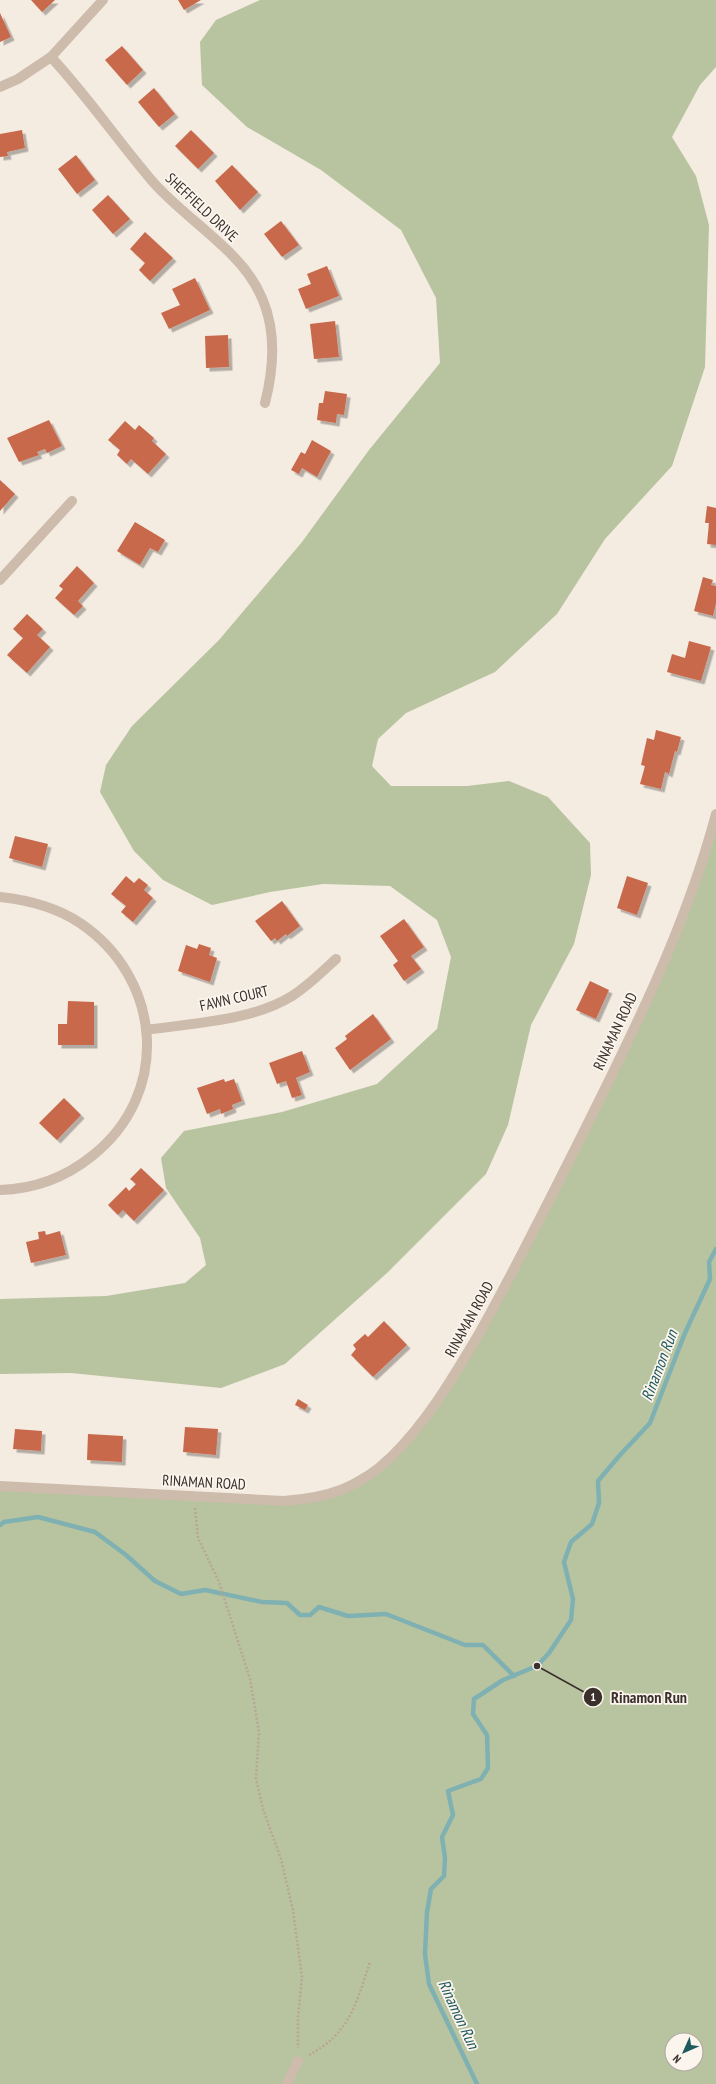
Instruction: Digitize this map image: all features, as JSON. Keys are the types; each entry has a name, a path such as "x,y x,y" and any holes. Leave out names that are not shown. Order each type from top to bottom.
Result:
{"street":[{"path":"0,87 18,79 51,57 103,0"},
{"name":"SHEFFIELD DRIVE","path":"51,57 70,78 152,181 233,256 255,282 268,314 273,343 271,374 265,403"},
{"path":"0,580 72,501"},
{"name":"RINAMAN ROAD","path":"0,1486 284,1501 307,1499 338,1492 363,1479 389,1458 420,1425 458,1369 507,1282 611,1077 686,909 705,855 716,814"},
{"path":"0,897 31,902 54,909 79,922 103,941 117,956 128,973 140,1002 146,1030 146,1062 141,1087 125,1123 111,1139 84,1163 56,1178 27,1187 0,1190"},
{"name":"FAWN COURT","path":"146,1030 236,1016 269,1007 303,988 336,959"},
{"path":"287,2084 298,2061"}],"path":[{"path":"193,1496 198,1538 219,1582 250,1679 259,1732 256,1779 263,1809 281,1859 293,1910 302,1977 298,2018 298,2061 327,2046 352,2014 370,1962"}],"green space":[{"path":"260,0 716,0 716,67 700,85 672,137 696,176 709,225 705,367 672,466 605,539 557,614 495,672 406,713 378,739 372,766 391,786 467,786 509,781 548,797 590,843 591,875 574,944 531,1025 508,1125 486,1174 387,1273 285,1364 221,1388 71,1373 0,1374 0,1299 106,1296 185,1283 206,1265 200,1238 166,1188 161,1158 184,1131 282,1112 377,1084 437,1029 451,957 437,920 390,886 323,884 270,892 212,905 163,880 134,851 100,792 106,765 132,726 219,640 302,542 369,450 440,363 436,298 401,230 321,170 247,127 202,85 200,42 216,20"},
{"path":"716,814 716,2084 0,2084 0,1486 193,1496 323,1496 389,1458 458,1369 653,985"}],"building":[{"path":"31,0 55,0 42,12"},
{"path":"178,0 201,0 184,10"},
{"path":"0,13 11,37 0,42"},
{"path":"122,46 143,70 127,85 105,60"},
{"path":"154,88 175,114 159,127 138,102"},
{"path":"22,130 25,148 7,152 8,156 0,157 0,134"},
{"path":"191,130 214,153 198,169 175,146"},
{"path":"76,155 95,180 77,194 58,169"},
{"path":"232,165 258,192 240,210 215,181"},
{"path":"108,195 130,219 113,234 92,210"},
{"path":"281,221 299,245 282,257 264,234"},
{"path":"145,232 173,258 150,281 139,270 145,263 130,249"},
{"path":"327,266 339,296 306,309 298,289 311,284 307,274"},
{"path":"195,278 210,310 169,329 161,313 180,305 172,289"},
{"path":"335,321 339,357 314,359 310,324"},
{"path":"228,335 229,367 206,368 205,336"},
{"path":"325,391 347,394 344,415 337,414 336,423 317,420 319,403 323,403"},
{"path":"49,420 62,446 47,453 45,449 37,452 39,455 19,462 7,438"},
{"path":"125,421 135,430 139,425 154,438 152,441 166,454 148,474 131,459 127,464 117,455 120,450 108,440"},
{"path":"312,440 331,451 317,477 302,468 299,474 291,470 301,452 305,454"},
{"path":"0,480 15,494 0,511"},
{"path":"707,506 716,508 716,545 707,544 709,523 705,523"},
{"path":"135,522 165,540 158,552 150,548 140,565 117,551"},
{"path":"77,566 94,583 78,601 83,606 74,615 55,598 63,589 59,586"},
{"path":"703,577 713,580 711,585 716,586 716,603 713,616 694,611"},
{"path":"27,614 43,629 37,635 50,647 27,673 7,655 23,638 13,629"},
{"path":"689,641 711,647 701,681 667,672 672,654 685,658"},
{"path":"656,730 681,737 677,752 675,751 669,774 665,772 661,789 640,784 645,766 641,765 647,738 654,740"},
{"path":"15,836 48,844 42,867 9,858"},
{"path":"126,876 134,883 139,878 148,885 144,890 153,898 133,922 121,912 126,906 111,894"},
{"path":"627,876 648,883 637,915 617,908"},
{"path":"282,901 300,926 287,936 286,934 277,941 275,938 271,941 255,921"},
{"path":"404,919 424,947 411,956 421,969 404,981 393,965 398,961 380,936"},
{"path":"199,944 211,948 209,955 217,958 210,982 178,971 186,945 197,949"},
{"path":"590,981 609,990 596,1019 576,1010"},
{"path":"68,1001 94,1002 94,1045 58,1045 58,1024 67,1024"},
{"path":"373,1014 391,1039 350,1070 335,1048 347,1039 345,1036"},
{"path":"302,1051 310,1072 296,1078 302,1095 292,1098 286,1081 277,1084 269,1063"},
{"path":"224,1079 225,1082 234,1079 242,1101 232,1105 233,1109 221,1114 220,1109 207,1114 197,1088"},
{"path":"64,1098 81,1115 57,1140 39,1123"},
{"path":"141,1168 164,1190 134,1221 123,1210 118,1215 108,1205 126,1187 129,1191 136,1184 130,1179"},
{"path":"45,1231 46,1235 60,1231 66,1255 31,1263 26,1242 39,1239 38,1232"},
{"path":"384,1321 407,1345 373,1377 351,1355 356,1349 353,1345 365,1334 368,1337"},
{"path":"298,1399 308,1405 305,1410 295,1405"},
{"path":"185,1427 218,1429 216,1455 183,1452"},
{"path":"15,1429 42,1431 41,1451 13,1449"},
{"path":"88,1434 123,1436 122,1462 87,1460"}],"waterway":[{"name":"Rinamon Run","path":"477,2084 429,1984 425,1954 427,1912 431,1889 444,1876 445,1858 442,1837 453,1815 448,1791 481,1779 488,1768 487,1735 473,1714 474,1699 503,1680 537,1666 549,1653 571,1620 573,1599 564,1562 571,1542 592,1524 599,1503 598,1481 650,1423 685,1333 710,1279 709,1262 716,1249"},
{"path":"0,1525 4,1522 38,1517 95,1532 126,1555 155,1581 181,1594 205,1590 262,1602 287,1603 300,1615 310,1615 319,1607 348,1616 386,1614 465,1645 483,1645 514,1676"}],"place":[{"name":"Rinamon Run","path":"537,1666"}]}
